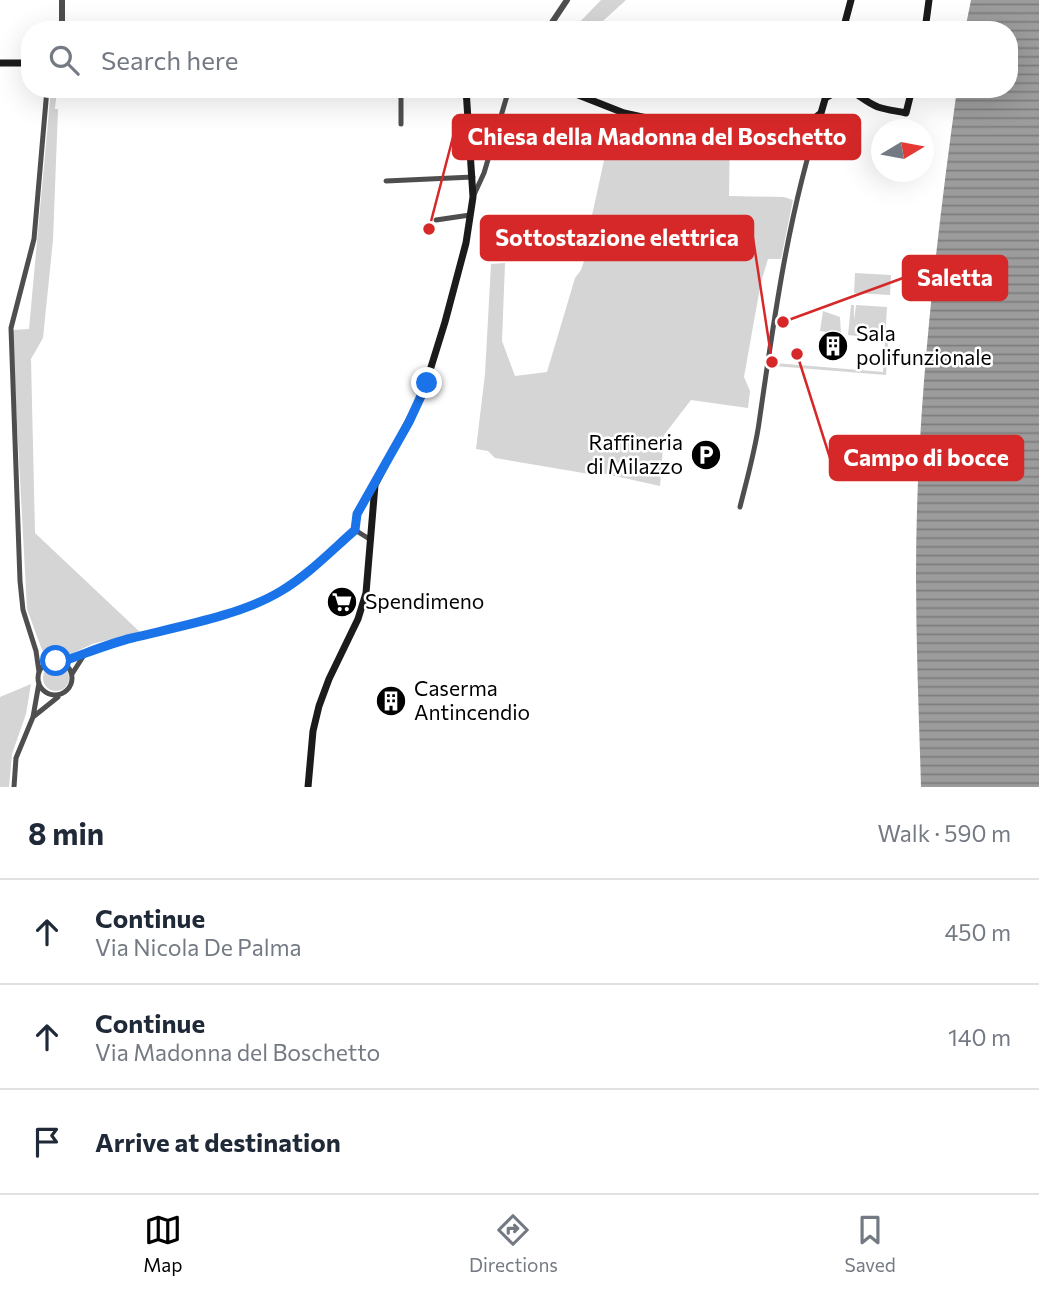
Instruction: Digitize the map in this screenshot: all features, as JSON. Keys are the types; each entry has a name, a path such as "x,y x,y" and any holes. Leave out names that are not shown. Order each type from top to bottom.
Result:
{"main road":[{"path":"845,21 850,0"},
{"path":"926,21 929,0"},
{"path":"0,63 21,64"},
{"path":"309,785 315,721 329,679 362,608 369,570 375,485 427,383 459,270 473,197 467,98"},
{"path":"586,98 624,113 686,125 780,128 810,122 821,113 826,98"},
{"path":"861,98 878,107 906,113 910,98"}],"street":[{"path":"62,0 62,21"},
{"path":"553,21 567,0"},
{"path":"14,787 16,758 33,717 39,673 36,651 26,621 20,581 11,328 34,239 46,98"},
{"path":"401,98 401,124"},
{"path":"473,197 484,173 506,98"},
{"path":"740,507 759,424 790,226 821,113"},
{"path":"780,128 813,139"},
{"path":"386,181 472,177"},
{"path":"436,220 470,215"},
{"path":"36,651 51,662 61,662 97,648 201,621 279,592 308,572 355,530 357,514 371,487 375,485"},
{"path":"355,530 371,540"},
{"path":"33,717 72,684 72,674 84,654"},
{"path":"39,673 51,662"},
{"path":"61,662 72,674"},
{"path":"39,683 50,695 60,695"}],"shaded area":[{"path":"601,0 626,0 603,21 581,21"},
{"path":"971,0 1039,0 1039,787 921,787 916,602 919,453 934,270 956,98 1018,98 1018,21 967,21"},
{"path":"50,98 56,98 55,109 58,109 53,240 43,338 31,359 35,533 140,632 92,644 57,658 42,650 27,609 12,330 29,329"},
{"path":"618,117 673,128 730,131 729,196 784,197 793,200 781,259 768,259 761,282 744,377 750,391 748,408 691,400 664,435 660,486 597,472 595,475 495,458 488,451 476,449 485,374 491,264 505,263 502,341 515,376 547,372 575,278 581,270 593,234 589,229 605,156 604,144"},
{"path":"855,273 891,275 890,295 854,293"},
{"path":"851,305 854,305 854,321 856,305 887,307 885,339 848,335"},
{"path":"823,311 840,317 841,334 820,331"},
{"path":"885,342 888,342 886,375 774,366 775,363 883,372"},
{"path":"56,665 65,669 69,678 65,687 56,691 47,687 43,678 47,669"},
{"path":"31,684 26,714 12,754 9,787 0,787 0,697"}],"place":[{"name":"Chiesa della Madonna del Boschetto","path":"429,229"},
{"name":"Saletta","path":"783,322"},
{"name":"Sala polifunzionale","path":"833,346"},
{"name":"Campo di bocce","path":"797,354"},
{"name":"Sottostazione elettrica","path":"772,362"},
{"name":"Raffineria di Milazzo","path":"706,455"},
{"name":"Spendimeno","path":"342,602"},
{"name":"Caserma Antincendio","path":"391,701"}],"route":[{"path":"56,661 61,662 97,648 188,625 252,604 279,592 308,572 355,530 357,514 409,422 427,383"}]}
